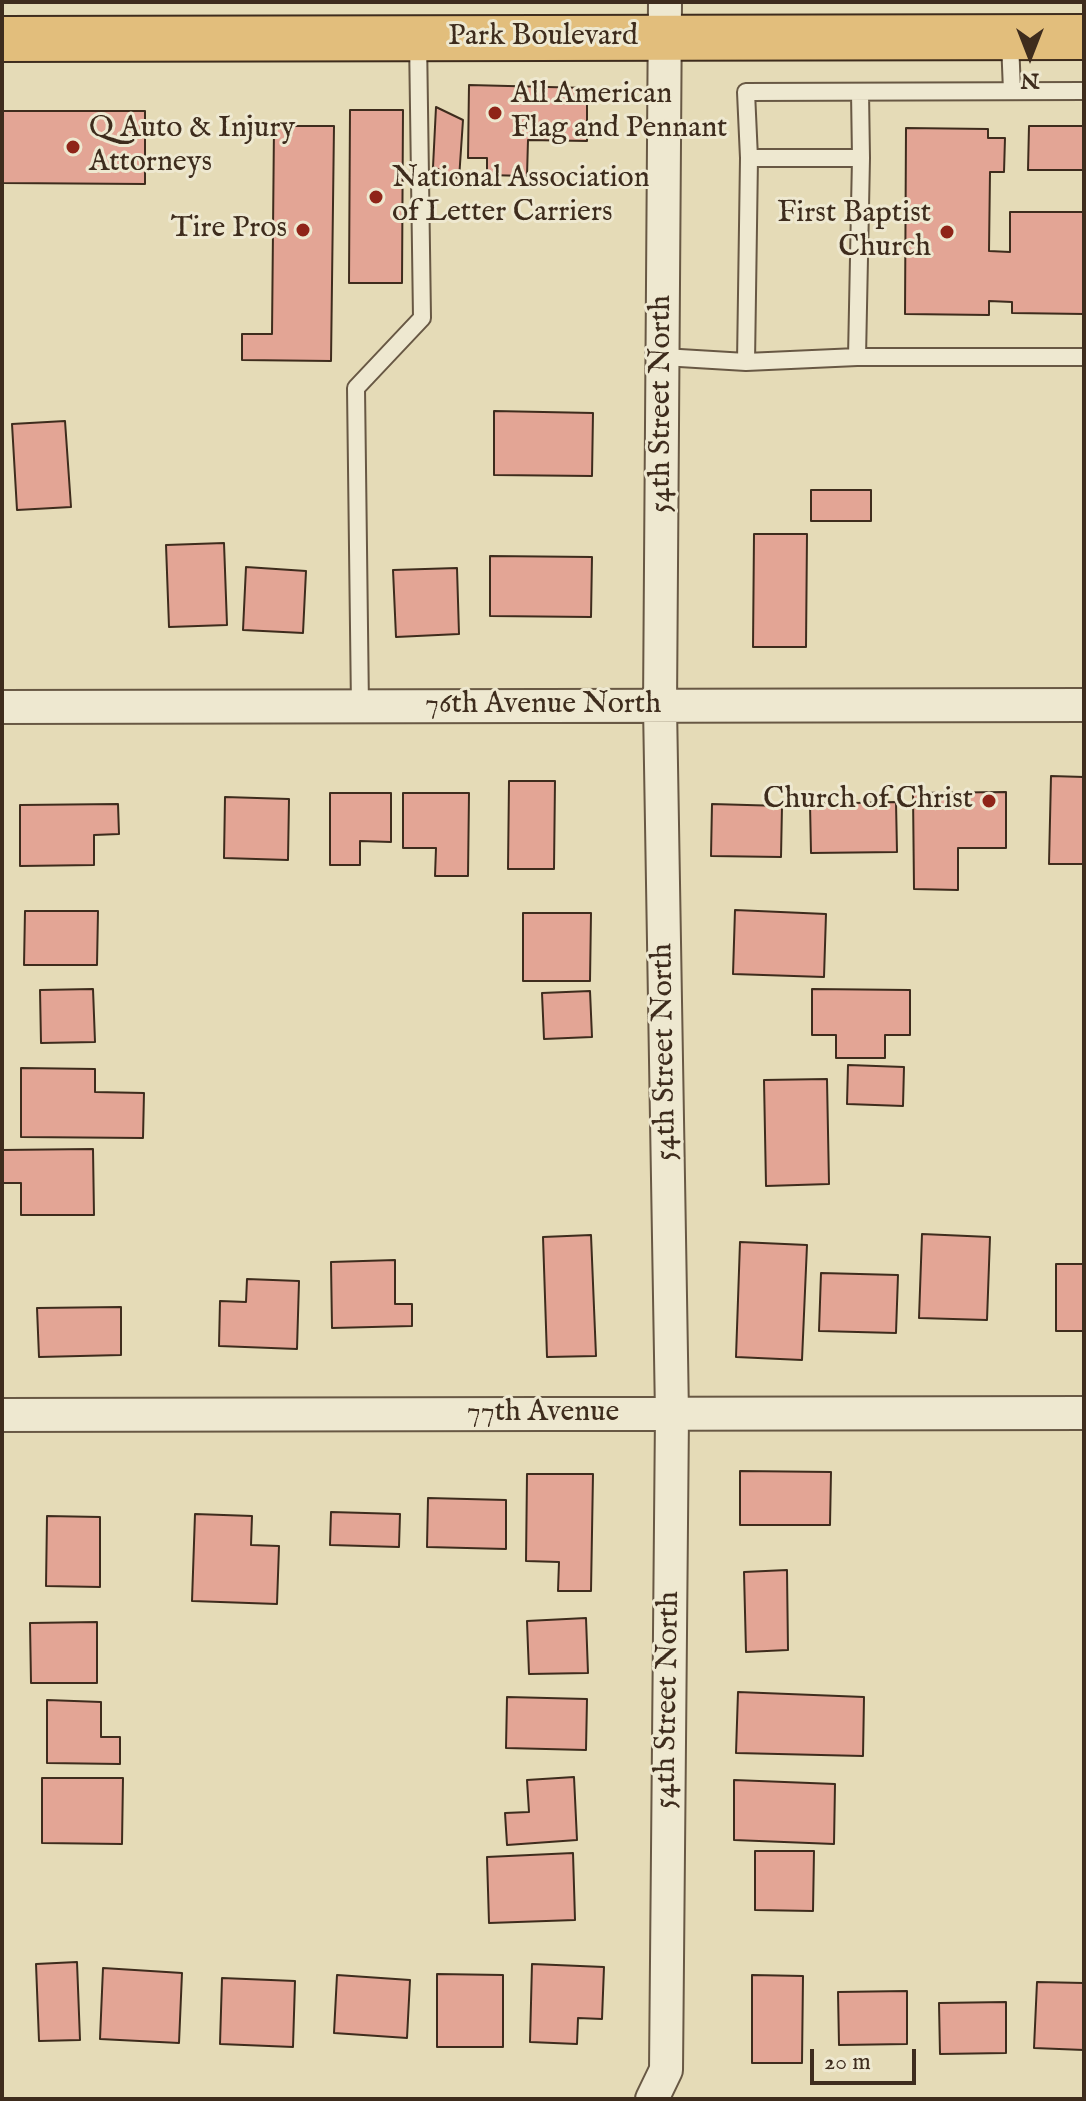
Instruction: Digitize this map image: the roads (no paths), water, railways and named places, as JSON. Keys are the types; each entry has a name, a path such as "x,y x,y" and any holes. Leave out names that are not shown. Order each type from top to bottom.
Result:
{"main road":[{"name":"Park Boulevard","path":"2,39 418,38 666,20 1010,37 1084,37"}],"street":[{"name":"54th Street North","path":"652,2099 666,2070 672,1414 660,706 666,20"},
{"name":"76th Avenue North","path":"2,707 1084,705"},
{"name":"77th Avenue","path":"2,1415 1084,1413"}],"lane":[{"path":"1010,37 1012,91"},
{"path":"360,707 356,388 422,318 418,38"},
{"path":"746,362 749,158 746,92 1084,91"},
{"path":"857,357 860,92"},
{"path":"749,158 861,158"},
{"path":"663,357 746,362 857,357 1084,357"}],"place":[{"name":"All American Flag and Pennant","path":"495,113"},
{"name":"Q Auto & Injury Attorneys","path":"73,147"},
{"name":"National Association of Letter Carriers","path":"376,197"},
{"name":"Tire Pros","path":"303,230"},
{"name":"First Baptist Church","path":"947,232"},
{"name":"Church of Christ","path":"989,801"}]}
